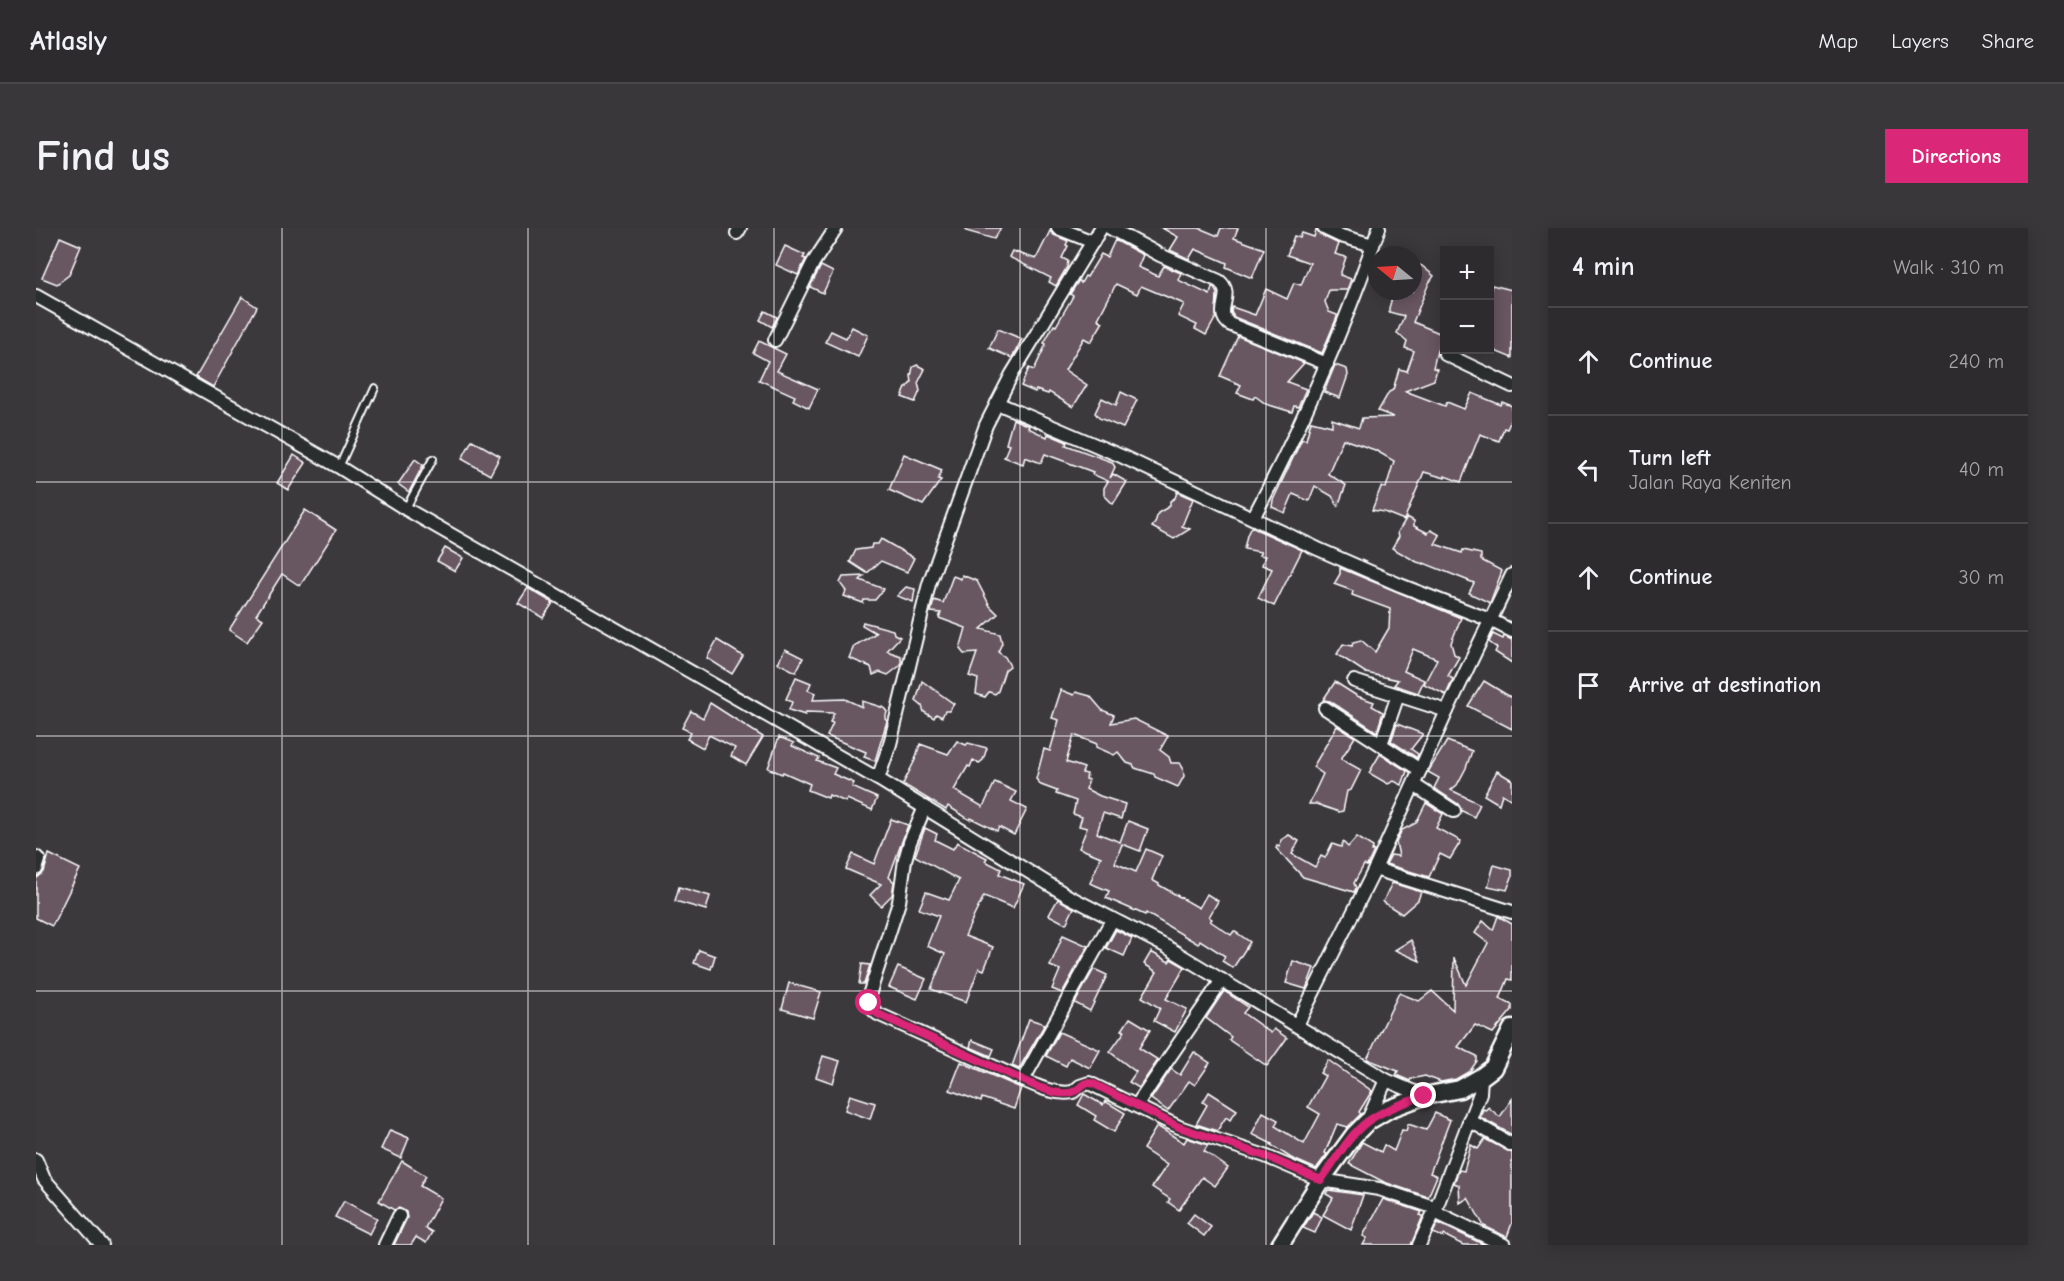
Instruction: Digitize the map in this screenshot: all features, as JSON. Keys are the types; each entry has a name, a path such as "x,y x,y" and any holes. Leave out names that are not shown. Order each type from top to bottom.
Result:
{"street":[{"path":"775,340 813,263 834,228"},
{"path":"1058,228 1093,242"},
{"path":"878,779 890,744 929,584 986,425 1012,374 1101,228"},
{"path":"1110,228 1224,285 1226,293 1222,314 1223,319 1229,324 1327,364"},
{"path":"1324,228 1373,246 1379,228"},
{"path":"1252,518 1288,451 1340,336 1368,260"},
{"path":"36,296 339,467 406,509 878,779 1058,890 1167,947 1386,1080 1424,1096"},
{"path":"1446,354 1512,386"},
{"path":"997,403 1121,456 1400,585 1490,620 1512,631"},
{"path":"1297,1025 1376,869 1512,574"},
{"path":"1354,681 1447,711"},
{"path":"1381,744 1398,695"},
{"path":"1324,708 1420,770"},
{"path":"1414,785 1454,812"},
{"path":"925,807 910,842 899,902 870,992 869,1003 872,1010 1038,1087 1059,1093 1073,1092 1089,1083 1179,1127 1265,1156 1321,1180 1379,1189 1436,1208 1439,1214 1504,1245"},
{"path":"36,857 39,860 36,868"},
{"path":"1376,869 1512,912"},
{"path":"1023,1080 1112,920"},
{"path":"1137,1105 1222,980"},
{"path":"1280,1245 1321,1180 1354,1135 1367,1122 1389,1109 1424,1096 1460,1089 1481,1077 1493,1068 1512,1029"},
{"path":"1419,1245 1436,1208 1480,1093 1481,1077"},
{"path":"1367,1122 1386,1080"},
{"path":"1469,1120 1512,1145"},
{"path":"36,1160 44,1179 102,1245"},
{"path":"36,1190 44,1179"},
{"path":"385,1245 399,1216"}],"lane":[{"path":"339,467 375,388"},
{"path":"406,509 433,459"}],"building":[{"path":"966,228 1001,228 994,239 966,231"},
{"path":"1162,228 1199,228 1218,236 1221,228 1238,228 1234,238 1264,249 1252,278 1226,267 1227,263 1195,249 1189,259 1170,250 1178,237"},
{"path":"1316,230 1320,235 1339,244 1335,254 1346,257 1340,275 1351,279 1347,290 1329,290 1325,302 1329,312 1337,317 1322,353 1234,317 1231,312 1232,307 1255,315 1266,289 1287,299 1294,283 1301,285 1310,263 1287,255 1294,236 1300,238 1302,233 1314,237"},
{"path":"1050,231 1068,241 1062,258 1068,261 1067,267 1056,286 1049,282 1051,278 1009,257 1012,251 1036,259"},
{"path":"60,237 81,246 69,275 57,284 42,278"},
{"path":"1115,240 1143,255 1138,267 1158,276 1164,266 1181,273 1178,280 1210,295 1212,287 1214,288 1217,293 1216,317 1206,335 1195,329 1197,325 1178,316 1184,304 1141,286 1137,294 1116,284 1098,319 1103,322 1091,342 1084,338 1065,370 1087,385 1073,407 1049,392 1048,394 1036,390 1035,392 1021,386 1029,368 1034,370 1046,344 1044,343 1073,296 1070,294 1079,280 1081,283 1085,276 1087,277 1101,254 1107,257"},
{"path":"785,246 805,255 803,258 806,259 798,275 776,265"},
{"path":"821,266 833,272 823,293 810,287"},
{"path":"1422,266 1434,276 1413,322 1440,333 1440,344 1433,368 1437,369 1434,380 1405,391 1445,406 1447,402 1464,409 1472,393 1501,405 1502,402 1512,406 1512,418 1507,429 1504,428 1499,441 1480,434 1461,482 1424,472 1404,520 1372,510 1381,487 1386,488 1394,461 1375,450 1343,439 1328,474 1346,485 1338,506 1332,496 1315,486 1309,501 1293,494 1285,513 1272,507 1273,500 1302,439 1306,440 1311,421 1332,426 1332,419 1359,428 1362,418 1394,417 1378,411 1389,392 1393,390 1399,369 1407,371 1414,351 1405,348 1407,341 1397,333 1404,316 1389,312 1391,300 1422,300"},
{"path":"1494,286 1512,290 1512,358 1494,351"},
{"path":"242,297 257,307 213,387 196,377"},
{"path":"765,311 777,317 772,327 760,320"},
{"path":"852,327 868,335 858,357 825,342 831,331 846,338"},
{"path":"998,329 1022,339 1012,358 989,348"},
{"path":"1238,336 1304,363 1287,382 1306,389 1298,407 1294,406 1292,412 1266,404 1255,396 1253,399 1237,393 1241,385 1220,376"},
{"path":"759,341 786,354 777,371 818,389 809,408 793,400 795,396 759,380 768,361 753,353"},
{"path":"917,365 925,369 918,383 920,391 915,402 902,397 912,382 913,367"},
{"path":"1335,365 1347,369 1348,375 1340,398 1324,392"},
{"path":"1121,392 1137,400 1123,428 1099,418 1095,413 1102,398 1116,405"},
{"path":"1013,419 1047,437 1048,434 1067,442 1066,445 1112,462 1115,467 1110,478 1113,474 1127,482 1113,504 1104,495 1104,488 1108,481 1092,474 1093,472 1045,454 1041,463 1025,457 1023,464 1004,457 1009,445 1006,444"},
{"path":"472,440 500,456 490,475 462,459"},
{"path":"904,454 942,470 938,479 941,480 923,505 889,490"},
{"path":"294,455 306,463 288,490 277,483"},
{"path":"415,459 423,465 409,492 398,484"},
{"path":"1177,492 1193,499 1182,526 1190,529 1174,539 1152,527 1158,513 1170,506 1170,501 1175,498"},
{"path":"305,510 336,530 300,586 282,574 256,615 263,619 247,642 229,630"},
{"path":"1407,517 1414,521 1414,526 1428,533 1431,530 1440,535 1435,544 1462,553 1463,550 1481,554 1481,560 1502,571 1490,603 1469,593 1474,583 1417,562 1392,548"},
{"path":"1251,527 1302,550 1274,606 1258,598 1272,569 1262,565 1265,556 1259,555 1261,552 1244,549"},
{"path":"881,539 914,558 907,572 881,561 867,573 850,562 856,550 871,548 872,544 878,544"},
{"path":"445,548 463,558 455,571 437,561"},
{"path":"1340,568 1461,618 1451,643 1454,654 1459,657 1448,676 1453,679 1446,695 1424,684 1437,659 1413,649 1404,671 1424,680 1418,693 1394,685 1398,680 1366,673 1337,654 1343,644 1352,646 1353,642 1361,640 1375,652 1389,628 1390,609 1352,595 1353,591 1334,584 1340,574"},
{"path":"962,575 977,581 990,606 998,614 981,629 1000,634 1002,643 998,652 1005,657 1010,666 1005,670 998,691 995,694 989,692 985,697 976,694 978,679 969,676 977,653 964,654 960,649 966,628 939,618 941,613 931,612 934,600 943,603 953,576 961,579"},
{"path":"864,576 860,580 884,589 875,600 864,600 863,603 844,596 846,591 840,583 843,577"},
{"path":"906,587 915,589 913,602 897,596"},
{"path":"528,588 553,603 543,618 518,603"},
{"path":"863,622 893,630 894,634 900,637 887,651 901,656 901,665 888,675 880,672 873,675 871,667 849,658 854,646 876,633 862,625"},
{"path":"1493,634 1512,640 1512,663 1495,652 1497,648 1489,642"},
{"path":"717,640 743,656 732,674 707,658"},
{"path":"785,649 803,658 796,672 778,663"},
{"path":"796,677 811,683 808,690 815,693 813,700 845,699 862,707 862,701 884,708 887,712 885,719 887,721 875,761 864,757 866,752 827,736 833,723 830,722 834,713 806,712 805,715 789,710 792,702 786,699"},
{"path":"922,681 954,704 949,711 945,711 942,717 936,714 934,718 924,712 922,706 916,701"},
{"path":"1484,681 1512,698 1512,729 1468,706"},
{"path":"1335,682 1357,696 1374,702 1372,706 1383,712 1377,732 1330,701 1323,700"},
{"path":"1061,690 1074,695 1076,692 1090,696 1102,710 1114,715 1111,723 1134,719 1168,736 1160,750 1169,757 1171,763 1180,763 1183,768 1184,776 1178,787 1155,777 1154,774 1135,768 1127,763 1118,752 1114,755 1096,747 1097,744 1074,735 1066,762 1084,768 1082,773 1087,774 1086,779 1089,780 1086,789 1125,804 1121,819 1103,813 1097,833 1120,842 1128,821 1148,829 1140,851 1122,844 1115,863 1136,872 1146,849 1162,856 1152,880 1199,908 1207,894 1218,901 1209,917 1212,919 1210,921 1231,935 1234,931 1250,942 1233,968 1222,961 1225,956 1200,940 1198,944 1146,913 1145,915 1106,898 1109,891 1090,883 1101,857 1079,848 1087,828 1079,826 1082,817 1073,814 1076,801 1056,794 1057,791 1041,785 1036,779 1044,749 1050,751 1059,720 1052,718"},
{"path":"710,703 763,737 746,765 731,756 735,748 709,735 703,748 687,739 691,732 682,728 691,711 703,718"},
{"path":"1397,724 1423,734 1411,749 1418,754 1417,758 1391,741"},
{"path":"1337,726 1355,737 1341,759 1361,770 1351,790 1347,791 1343,811 1339,812 1316,804 1309,804 1323,774 1313,767"},
{"path":"779,737 794,743 792,746 819,758 817,761 836,768 833,774 854,783 852,787 877,798 872,810 847,799 846,802 829,795 828,798 808,790 810,784 768,768"},
{"path":"957,741 966,745 968,743 987,748 983,760 979,763 973,760 954,790 983,807 995,782 1016,792 1011,801 1027,809 1014,835 999,827 997,831 971,818 970,820 948,806 946,810 903,784 920,744 948,754"},
{"path":"1447,741 1472,751 1457,785 1451,790 1480,804 1474,817 1462,811 1458,804 1434,788 1439,778 1428,772"},
{"path":"1380,754 1407,771 1402,785 1394,781 1388,784 1369,773"},
{"path":"1497,771 1512,780 1512,800 1502,794 1499,804 1484,795"},
{"path":"1426,803 1443,814 1436,828 1461,841 1450,859 1440,854 1429,877 1386,864 1391,855 1399,856 1396,842 1402,830 1416,823"},
{"path":"891,819 908,825 889,877 894,882 892,895 881,906 870,895 881,884 846,869 853,854 874,864"},
{"path":"925,828 937,834 935,840 953,849 957,842 987,858 985,861 1001,869 999,874 1024,884 1013,908 984,896 974,916 965,936 993,947 984,970 979,968 966,1002 931,989 945,954 927,946 939,916 919,909 926,892 949,900 959,880 915,856"},
{"path":"1289,835 1299,841 1292,854 1315,867 1321,856 1325,858 1332,844 1341,847 1343,842 1348,847 1357,837 1373,847 1372,851 1374,851 1367,866 1364,865 1354,883 1356,888 1354,892 1303,877 1276,848 1280,847 1281,840"},
{"path":"49,854 80,869 52,926 36,918 36,879 44,872"},
{"path":"1494,865 1512,870 1507,890 1488,886"},
{"path":"1392,883 1421,892 1418,900 1402,914 1383,902"},
{"path":"679,887 710,896 706,910 675,901"},
{"path":"1058,899 1074,908 1066,924 1049,915"},
{"path":"1498,916 1512,924 1512,980 1508,979 1500,999 1512,1005 1512,1010 1493,1033 1475,1025 1458,1047 1477,1056 1477,1061 1470,1071 1456,1079 1441,1082 1425,1076 1410,1081 1396,1075 1398,1071 1367,1059 1399,993 1419,1001 1432,991 1453,1010 1454,958 1466,985 1488,943 1475,933 1483,921 1493,930"},
{"path":"1116,930 1132,938 1124,956 1106,948"},
{"path":"1063,935 1088,946 1062,993 1052,989 1060,970 1050,966"},
{"path":"1411,940 1420,961 1395,950"},
{"path":"699,950 715,956 711,969 694,963"},
{"path":"1151,952 1169,962 1171,959 1185,967 1166,999 1187,1009 1175,1032 1154,1021 1160,1008 1142,997 1157,972 1144,964"},
{"path":"1293,961 1314,968 1306,989 1286,983"},
{"path":"862,964 870,965 864,984 859,984"},
{"path":"898,967 926,979 917,999 889,987"},
{"path":"1094,969 1107,975 1090,1011 1075,1003"},
{"path":"789,983 821,992 813,1018 782,1009"},
{"path":"1224,991 1248,1007 1243,1013 1271,1033 1274,1029 1287,1038 1267,1066 1229,1040 1231,1037 1206,1018"},
{"path":"1130,1018 1150,1030 1139,1048 1158,1060 1139,1088 1129,1082 1136,1072 1110,1052 1125,1031 1122,1030"},
{"path":"1029,1019 1045,1024 1019,1069 1012,1066"},
{"path":"1059,1032 1100,1050 1090,1068 1070,1058 1066,1066 1046,1056"},
{"path":"972,1040 994,1049 991,1056 970,1047"},
{"path":"1194,1052 1210,1063 1195,1085 1189,1081 1168,1111 1151,1099 1171,1069 1180,1075"},
{"path":"823,1056 840,1061 833,1083 816,1077"},
{"path":"1328,1060 1372,1091 1359,1112 1361,1114 1348,1127 1337,1124 1325,1153 1327,1154 1316,1169 1291,1158 1272,1144 1252,1134 1263,1112 1278,1120 1275,1126 1304,1144 1320,1114 1308,1107 1325,1076 1320,1073"},
{"path":"961,1062 1021,1088 1014,1109 982,1098 981,1102 950,1090"},
{"path":"1209,1092 1237,1110 1230,1120 1226,1117 1217,1131 1196,1124 1207,1105 1203,1102"},
{"path":"1084,1094 1103,1105 1105,1101 1125,1113 1114,1132 1094,1120 1096,1116 1078,1105"},
{"path":"850,1095 875,1103 870,1119 845,1110"},
{"path":"1512,1099 1512,1135 1480,1117 1483,1109 1486,1110 1488,1107 1500,1117"},
{"path":"1435,1113 1450,1120 1430,1173 1437,1176 1428,1197 1384,1182 1349,1164 1362,1142 1381,1152 1384,1145 1394,1151 1402,1130 1406,1131 1408,1124 1426,1130"},
{"path":"1157,1126 1184,1143 1187,1138 1208,1145 1204,1151 1228,1168 1215,1186 1202,1177 1179,1210 1168,1202 1170,1199 1152,1187 1167,1165 1143,1149"},
{"path":"390,1130 409,1138 401,1158 381,1149"},
{"path":"1485,1139 1512,1153 1512,1223 1507,1237 1484,1226 1468,1198 1460,1203 1459,1185 1454,1183 1459,1170 1464,1171 1471,1145 1478,1149"},
{"path":"402,1161 426,1176 420,1186 441,1198 425,1228 432,1232 426,1243 416,1237 411,1245 394,1245 407,1218 406,1212 399,1208 394,1210 379,1201"},
{"path":"1328,1190 1363,1195 1351,1230 1323,1215 1333,1198 1326,1194"},
{"path":"1383,1199 1422,1212 1420,1215 1423,1216 1411,1245 1363,1245 1367,1238 1363,1236"},
{"path":"344,1201 377,1218 369,1234 335,1217"},
{"path":"1313,1212 1322,1217 1315,1233 1303,1228"},
{"path":"1194,1214 1211,1227 1204,1236 1187,1223"},
{"path":"1438,1223 1485,1245 1463,1245 1444,1235 1443,1237 1433,1233"}],"route":[{"path":"869,1003 872,1010 878,1014 1038,1087 1068,1093 1084,1084 1094,1084 1179,1127 1265,1156 1321,1180 1354,1135 1367,1122 1389,1109 1424,1096"}]}
